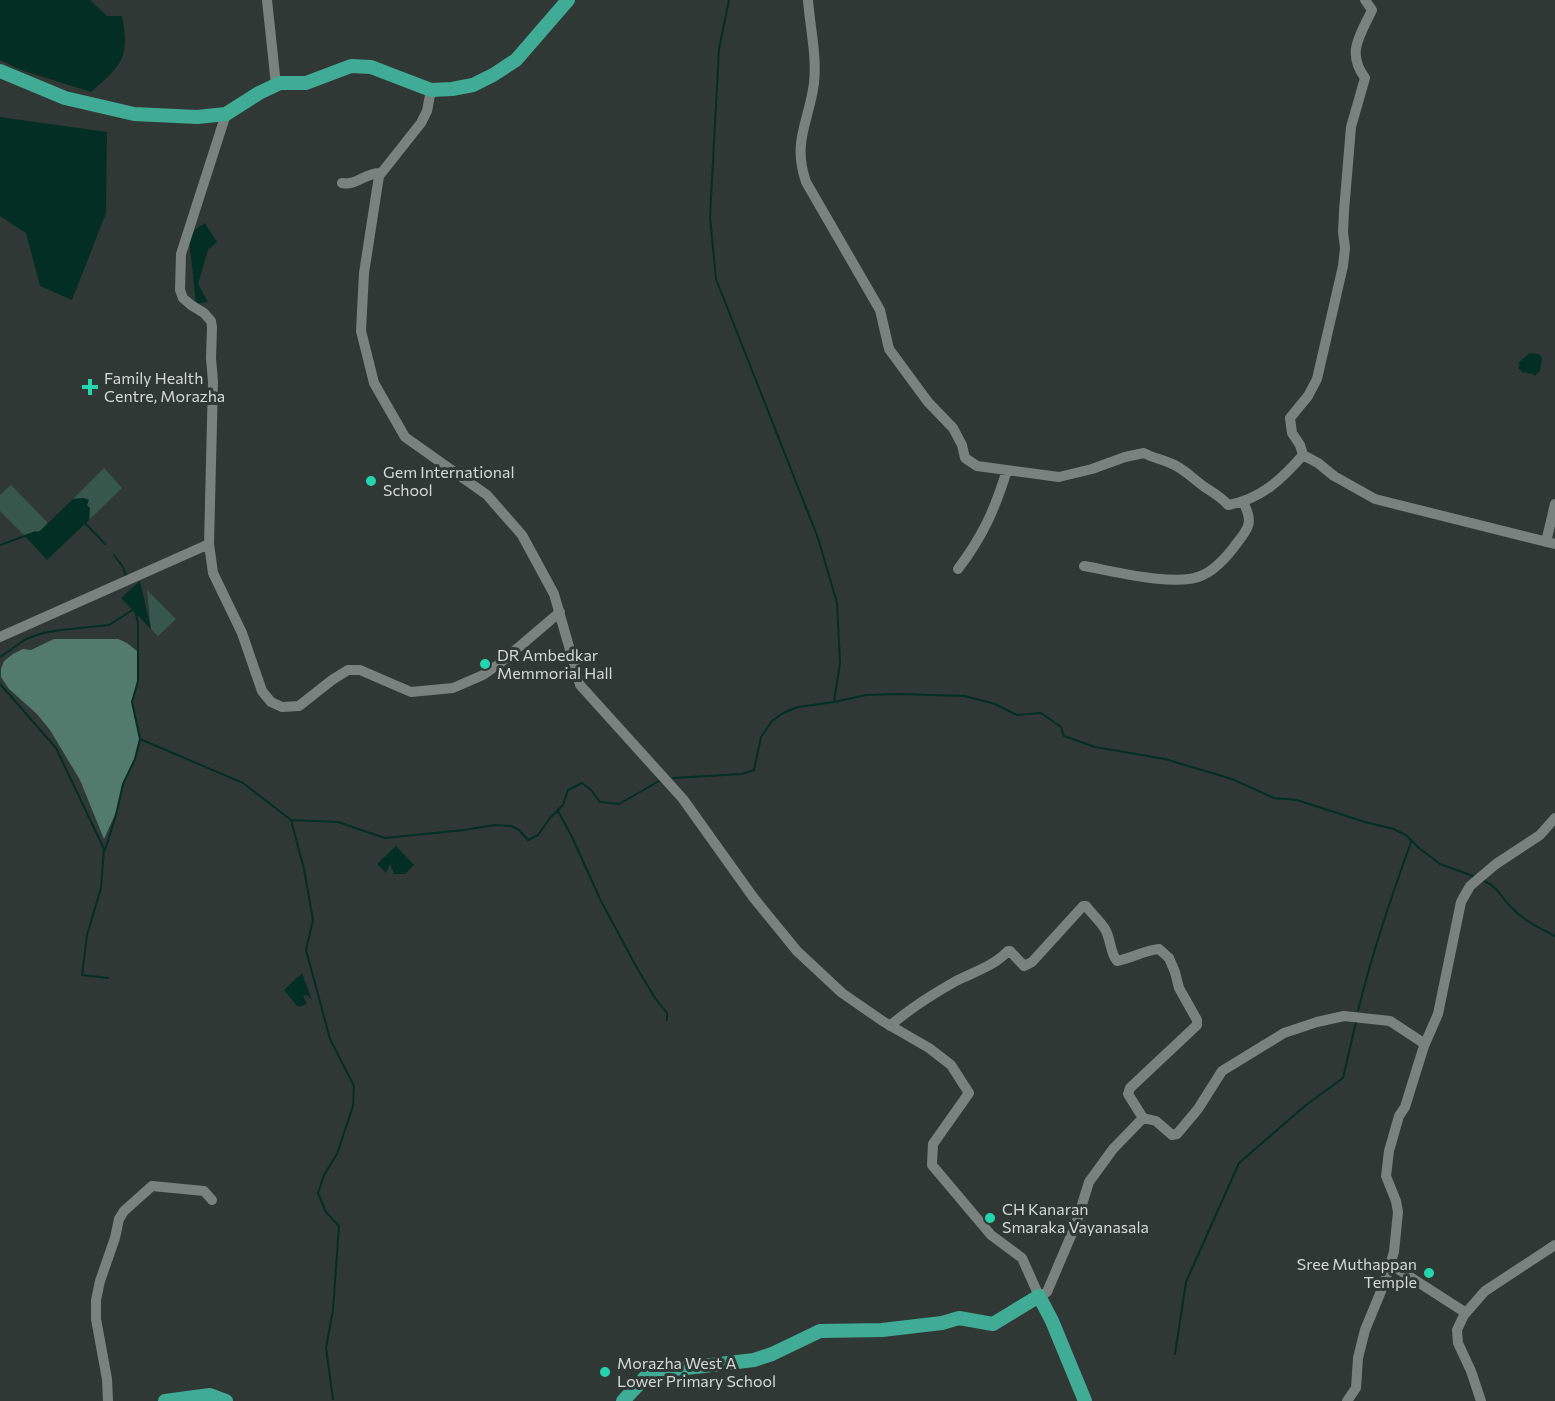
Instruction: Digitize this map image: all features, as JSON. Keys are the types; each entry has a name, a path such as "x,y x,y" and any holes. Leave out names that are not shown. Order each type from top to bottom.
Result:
{"main road":[{"path":"0,71 65,98 134,114 197,117 226,114 280,83 306,83 351,66 371,67 431,90 452,89 473,85 516,60 568,0"},
{"path":"623,1401 652,1370 754,1359 772,1354 820,1331 882,1330 942,1323 959,1318 993,1324 1039,1296 1052,1321 1085,1401"},
{"path":"165,1401 210,1395 226,1401"}],"street":[{"path":"267,0 276,85"},
{"path":"808,0 814,82 800,143 800,165 806,182 880,310 889,350 928,402 953,428 962,445 965,458 977,465 1059,477 1144,453 1182,468 1206,488 1220,495 1228,505 1257,496 1287,474 1303,455"},
{"path":"1365,0 1372,10 1355,50 1357,66 1365,78 1351,127 1344,211 1343,232 1346,248 1343,266 1317,379 1308,396 1290,418 1292,434 1300,445 1303,455 1375,500 1551,543 1555,504"},
{"path":"431,90 427,111 420,123 381,173 364,273 362,331 374,382 405,437 487,495 522,535 554,594 580,685 683,799 753,897 797,951 842,993 890,1026 929,1048 951,1065 969,1093 933,1144 932,1165 991,1235 1023,1258 1039,1296 1047,1292 1063,1257 1089,1182 1113,1149 1143,1118"},
{"path":"226,114 181,254 180,290 183,298 211,321 212,327 209,544 213,573 242,633 262,691 271,702 282,707 299,706 348,670 360,670 411,692 453,688 483,675 499,664 560,612"},
{"path":"342,183 352,183 368,175 381,173"},
{"path":"958,569 985,528 998,499 1007,470"},
{"path":"1084,566 1172,581 1203,576 1236,545 1249,527 1249,515 1243,502"},
{"path":"0,637 209,544"},
{"path":"1347,1401 1356,1388 1358,1358 1365,1330 1394,1252 1398,1212 1386,1176 1389,1151 1399,1116 1405,1107 1425,1044 1438,1014 1461,902 1470,886 1496,864 1540,835 1555,818"},
{"path":"890,1026 906,1011 956,982 986,968 1008,951 1024,966 1032,962 1072,917 1083,906 1086,906 1105,930 1112,945 1114,957 1118,961 1149,950 1159,949 1169,958 1176,972 1179,988 1197,1020 1197,1025 1152,1066 1130,1088 1128,1094 1143,1118 1156,1121 1172,1135 1177,1134 1198,1109 1222,1071 1284,1034 1317,1022 1344,1016 1390,1021 1425,1044"},
{"path":"108,1401 107,1379 96,1318 96,1300 119,1219 124,1211 152,1186 204,1191 212,1200"},
{"path":"1481,1401 1472,1371 1458,1342 1456,1330 1464,1315 1485,1291 1555,1245"},
{"path":"1390,1264 1463,1311 1464,1315"}],"shaded area":[{"path":"0,0 90,0 107,16 122,16 125,42 121,60 110,75 91,92 21,70 0,60"},
{"path":"0,117 107,132 106,213 72,300 40,286 26,233 0,216"},
{"path":"205,223 217,242 208,250 198,284 208,302 196,304 189,238 197,228"},
{"path":"1530,353 1539,354 1542,358 1540,371 1535,376 1531,373 1524,373 1518,368 1520,365 1518,363"},
{"path":"104,468 122,488 89,520 84,498 73,499"},
{"path":"11,485 48,523 40,531 25,536 0,511 0,495"},
{"path":"73,499 89,500 87,505 90,508 89,520 47,560 25,536 40,531"},
{"path":"140,581 151,629 121,598"},
{"path":"147,590 176,619 158,636 151,629"},
{"path":"54,639 118,639 138,652 138,681 132,702 140,739 135,759 123,784 117,810 104,839 80,780 50,730 37,714 9,689 1,677 4,661 13,654 23,649 31,650"},
{"path":"396,846 414,865 405,874 394,874 390,864 386,873 377,864"},
{"path":"302,973 312,1000 307,995 303,996 307,1004 298,1007 284,990"}],"waterway":[{"path":"729,0 719,49 710,217 716,279 818,538 837,603 840,663 834,702"},
{"path":"84,522 105,544"},
{"path":"0,545 36,532"},
{"path":"114,555 123,567 126,576"},
{"path":"0,657 26,639 60,630 109,625 134,609"},
{"path":"135,610 138,623 138,681 132,702 140,739 243,783 291,820 338,822 385,838 495,825 511,826 519,830 528,840 538,835 563,805 568,790 582,783 600,802 619,804 659,781"},
{"path":"0,684 56,748 104,849 101,888 87,935 82,975 108,978"},
{"path":"673,778 742,774 754,770 761,737 772,721 783,713 798,707 866,695 965,696 995,704 1017,715 1041,713 1061,727 1064,736 1095,747 1165,759 1232,779 1274,798 1297,800 1394,829 1407,836 1440,864 1473,876"},
{"path":"105,850 123,784 135,759 140,739"},
{"path":"558,811 601,901 637,968 667,1013 667,1020"},
{"path":"291,820 304,869 313,920 306,950 330,1039 354,1086 353,1106 337,1154 324,1175 318,1193 326,1212 339,1226 333,1310 326,1348 333,1399"},
{"path":"1358,1011 1382,926 1411,842"},
{"path":"1484,881 1521,916 1555,936"},
{"path":"1175,1354 1186,1282 1239,1163 1306,1105 1343,1078 1356,1022"}],"place":[{"name":"Family Health Centre, Morazha","path":"90,387"},
{"name":"Gem International School","path":"371,481"},
{"name":"DR Ambedkar Memmorial Hall","path":"485,664"},
{"name":"CH Kanaran Smaraka Vayanasala","path":"990,1218"},
{"name":"Sree Muthappan Temple","path":"1429,1273"},
{"name":"Morazha West A Lower Primary School","path":"605,1372"}]}
